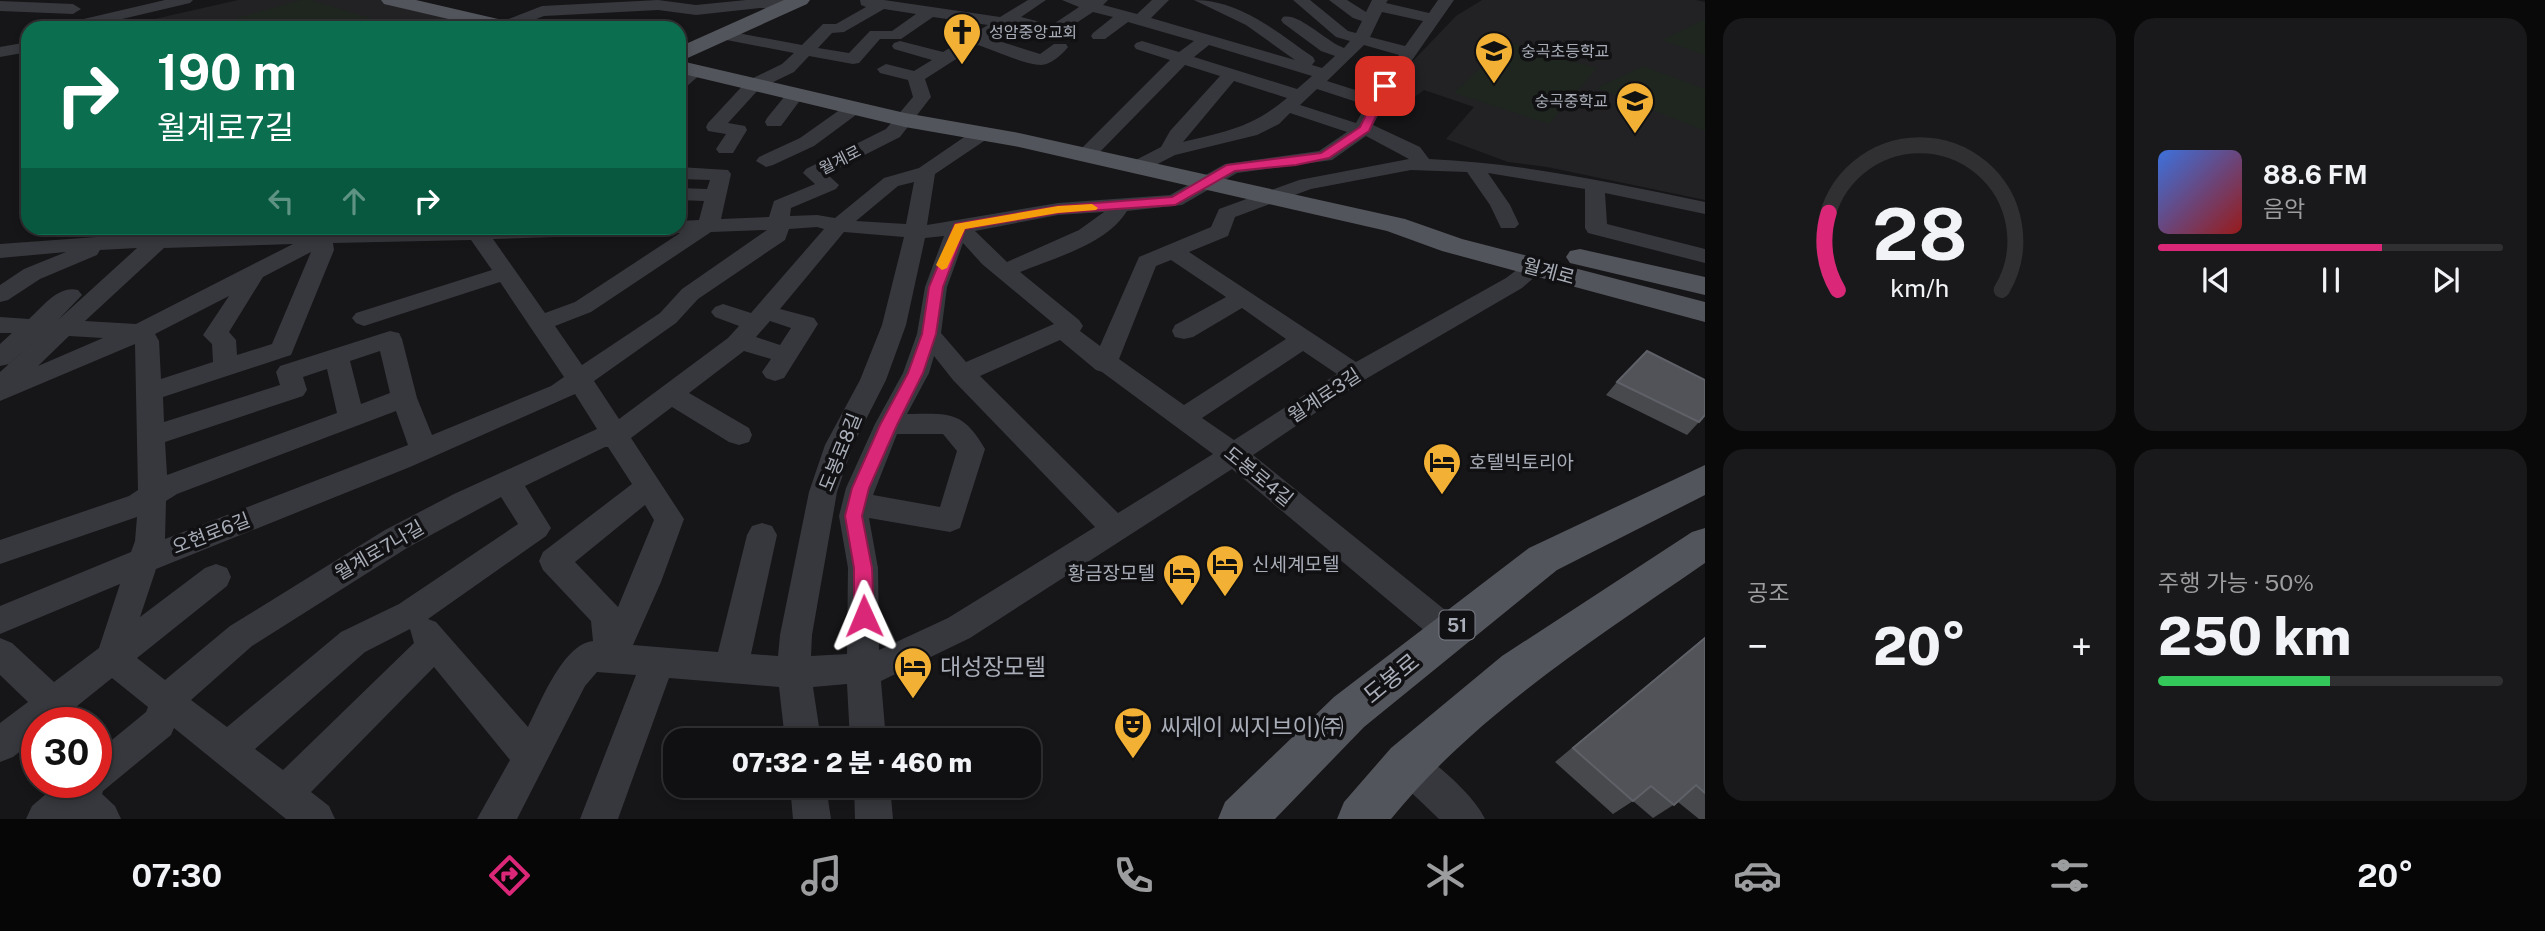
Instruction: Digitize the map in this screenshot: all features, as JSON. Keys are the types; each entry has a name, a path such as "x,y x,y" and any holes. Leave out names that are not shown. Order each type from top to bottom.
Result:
{"main road":[{"path":"391,0 480,21"},
{"path":"686,66 722,35 795,2"},
{"name":"월계로","path":"686,70 905,120 983,133 1207,181 1395,225 1422,237 1705,312"},
{"name":"월계로","path":"1395,225 1428,225 1460,230 1705,286"},
{"name":"도봉로","path":"1242,819 1349,712 1543,559 1705,479"},
{"path":"1361,819 1407,764 1517,670 1701,549"}],"street":[{"path":"94,21 185,0"},
{"path":"856,0 1005,20 1055,30 1096,3"},
{"path":"886,69 916,77 1038,0"},
{"path":"1070,0 1096,3 1137,27 1181,59 1231,74 1413,151 1423,164"},
{"path":"1137,27 1161,0"},
{"path":"1301,0 1342,34 1410,53"},
{"path":"1337,0 1358,15 1376,8 1433,18"},
{"path":"686,227 817,221 933,232 1058,209 1175,201 1232,168 1296,162 1325,156 1363,130 1377,102 1446,0"},
{"path":"61,21 73,9 90,1"},
{"path":"1207,1 1252,22 1320,78"},
{"path":"519,21 542,11 658,5 696,10 795,2"},
{"path":"726,149 738,130 711,131 760,86 788,68 805,51 816,32 830,27 838,29 882,4"},
{"path":"0,6 73,9"},
{"path":"1137,167 1168,152 1250,131 1272,120 1347,55 1360,40 1376,8"},
{"path":"722,35 853,59 876,34 895,36 931,11"},
{"path":"945,58 907,43 958,15"},
{"path":"1289,20 1327,48 1347,55"},
{"path":"1137,27 1167,24"},
{"path":"1098,36 1137,27 1167,24 1320,78 1377,102"},
{"path":"816,32 869,42"},
{"path":"975,39 1042,60 1060,47"},
{"path":"1086,155 1181,59 1207,39"},
{"path":"0,52 21,48"},
{"path":"1168,152 1177,135 1231,74"},
{"path":"905,120 922,97 916,77"},
{"path":"747,115 760,86"},
{"path":"774,122 795,95"},
{"name":"월계로","path":"766,161 807,142 854,108"},
{"name":"월계로","path":"779,224 781,205 829,185 813,173 893,133 905,120"},
{"path":"615,436 672,395 754,325 839,225 891,182 926,172 983,133"},
{"path":"1325,156 1365,173"},
{"path":"1105,364 1147,262 1220,231 1226,213 1306,184 1423,164 1473,166 1595,185 1705,208"},
{"path":"1473,166 1500,205 1508,224"},
{"name":"도봉로8길","path":"801,728 794,673 796,635 823,492 839,445 873,380 894,325 916,231 926,172"},
{"path":"540,323 583,307 704,227 710,220 721,174 686,173"},
{"path":"1595,185 1596,228 1705,256"},
{"path":"686,194 716,195"},
{"path":"1004,271 1098,229 1116,215 1119,206"},
{"name":"오현로6길","path":"0,620 145,559 424,450 560,392 668,318 690,294 777,235 779,224"},
{"path":"867,728 863,668 863,568 854,516 856,504 860,488 888,425 916,373 929,334 936,287 959,226"},
{"name":"도봉로4길","path":"959,226 1004,271 1071,326 1062,330 1105,364 1233,454 1449,632"},
{"path":"0,251 61,237 107,243 260,235"},
{"path":"0,390 137,332 254,273 321,235"},
{"path":"150,392 282,349 327,235"},
{"path":"498,235 505,273 579,379 669,519 646,582 610,657"},
{"path":"0,390 158,241"},
{"path":"0,295 32,274 107,243"},
{"path":"1173,251 1355,374"},
{"name":"월계로3길","path":"610,657 794,673 877,667 959,628 1355,374 1514,284 1535,268"},
{"path":"226,367 224,340 215,335 254,273"},
{"path":"364,318 505,273"},
{"path":"0,358 70,295"},
{"path":"1184,331 1242,298"},
{"path":"723,312 754,325 806,324 780,364 754,325"},
{"path":"0,325 137,332 147,341 152,436 150,541 115,644 119,664 316,819"},
{"path":"962,374 1062,330"},
{"path":"929,334 962,374 1116,529"},
{"path":"152,436 294,390 289,372 390,339 404,398 424,450"},
{"path":"1183,418 1303,339"},
{"path":"336,356 351,418"},
{"path":"672,395 739,436"},
{"path":"0,552 139,504 167,486 404,398"},
{"path":"856,504 950,520 971,449 950,424 888,425"},
{"name":"월계로7나길","path":"167,702 182,685 241,636 396,539 600,438 615,436"},
{"path":"228,749 353,642 410,614 536,527 508,482"},
{"path":"610,657 607,616 554,561 648,487"},
{"path":"732,668 762,535"},
{"path":"0,745 216,577"},
{"path":"410,614 531,757"},
{"path":"284,794 435,644"},
{"path":"496,819 573,675 589,656 610,657"},
{"path":"2,658 53,704"},
{"path":"599,819 658,662"},
{"path":"112,763 159,723 167,702"},
{"path":"1407,764 1466,819"},
{"path":"45,819 70,798"},
{"path":"93,798 102,819"},
{"path":"809,798 812,819"},
{"path":"873,798 874,819"}],"shaded area":[{"path":"238,0 391,0 472,21 146,21"},
{"path":"301,0 310,0 380,21 227,21"},
{"path":"1482,0 1705,2 1705,200 1547,167 1508,162 1446,139 1474,107 1424,90 1413,98 1386,89 1456,16"},
{"path":"1705,19 1705,55 1662,40"},
{"path":"1507,42 1597,68 1549,124 1454,93"},
{"path":"1643,66 1705,89 1705,131 1597,88"}],"building":[{"path":"1647,351 1705,380 1705,415 1699,422 1617,382"},
{"path":"1705,638 1705,793 1696,785 1674,805 1651,786 1633,801 1573,748"}],"slow traffic":[{"path":"942,265 959,226 1058,209 1092,208"}],"place":[{"name":"성암중앙교회","path":"962,66"},
{"name":"숭곡초등학교","path":"1494,85"},
{"name":"숭곡중학교","path":"1635,135"},
{"name":"호텔빅토리아","path":"1442,496"},
{"name":"신세계모텔","path":"1225,598"},
{"name":"황금장모텔","path":"1182,607"},
{"name":"대성장모텔","path":"913,700"},
{"name":"씨제이 씨지브이)㈜","path":"1133,760"}],"route":[{"path":"864,616 863,568 854,516 860,488 888,425 916,373 929,334 936,287 943,263 959,226 1058,209 1175,201 1232,168 1296,162 1325,156 1365,128 1385,86"}]}
